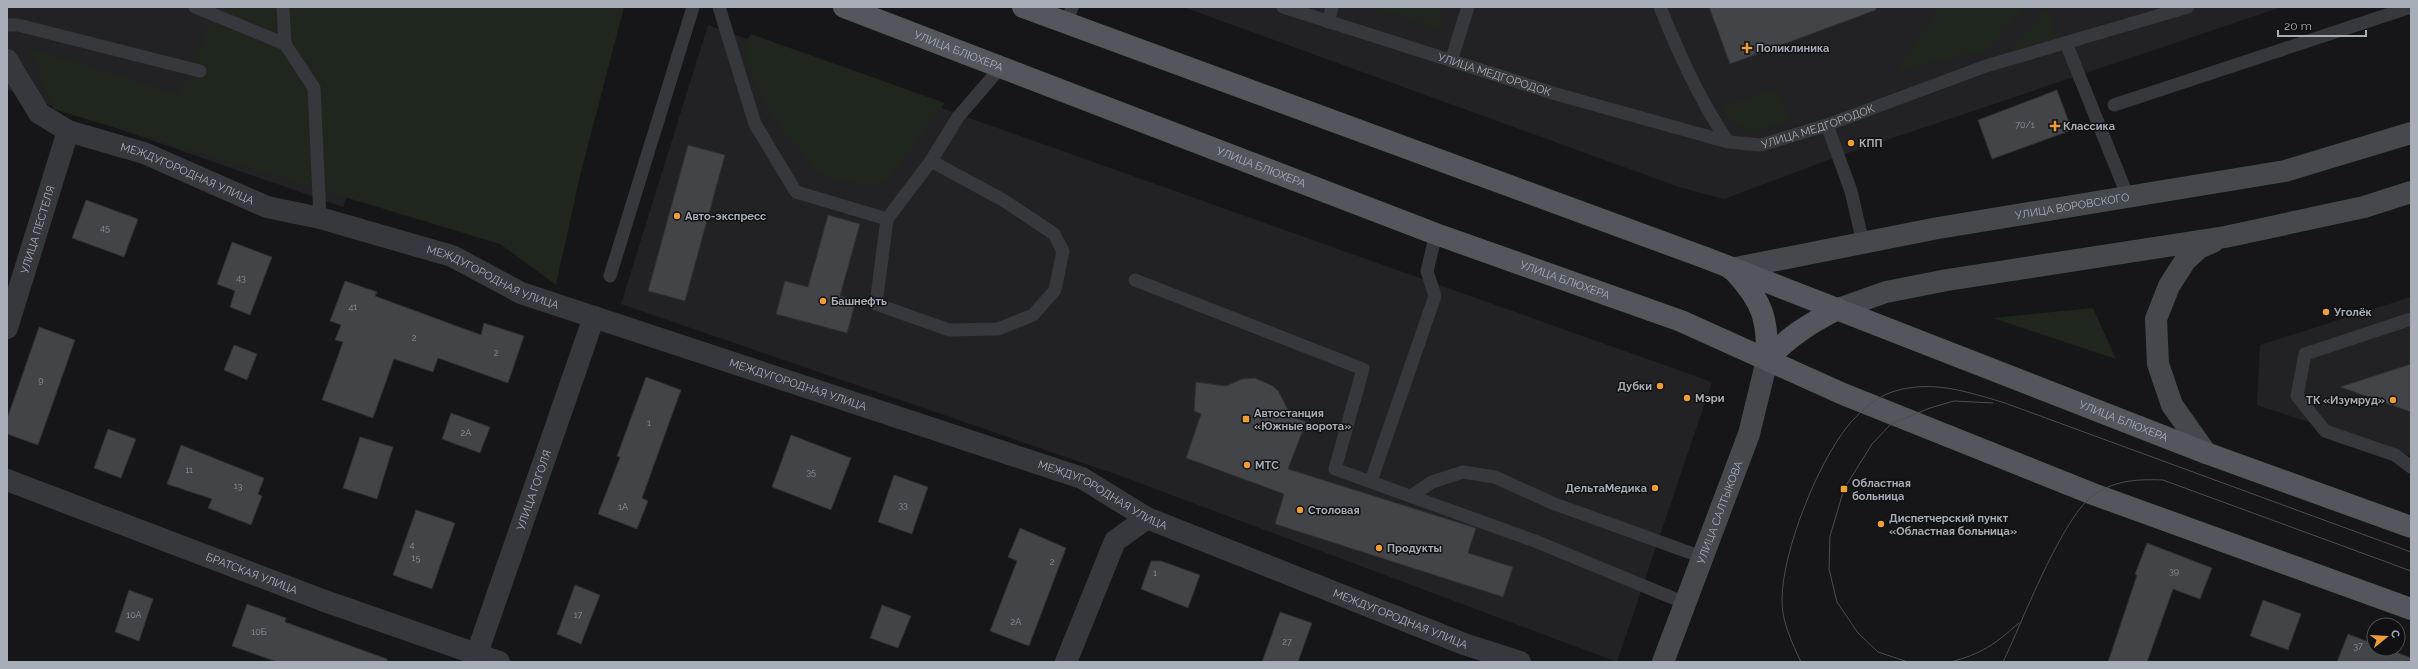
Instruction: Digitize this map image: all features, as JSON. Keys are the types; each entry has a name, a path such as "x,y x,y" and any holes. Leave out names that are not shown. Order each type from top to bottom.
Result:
{"main road":[{"name":"УЛИЦА БЛЮХЕРА","path":"844,7 1002,66 1436,234 1681,321 1843,394 2093,494 2411,609"},
{"path":"1023,7 1070,15"},
{"name":"УЛИЦА БЛЮХЕРА","path":"1070,15 1706,258 2206,453 2411,527"},
{"name":"УЛИЦА ВОРОВСКОГО","path":"1731,269 1863,243 2285,171 2411,132"},
{"path":"1767,360 1786,340 1813,321 1838,309 1886,292 1947,280 2225,237 2364,207 2411,192"},
{"path":"2206,453 2172,405 2158,364 2156,319 2169,286 2185,261 2199,248 2225,237"},
{"path":"1731,269 1753,292 1764,315 1768,337 1767,360"},
{"name":"УЛИЦА САЛТЫКОВА","path":"1663,662 1749,434 1767,360"}],"street":[{"name":"МЕЖДУГОРОДНАЯ УЛИЦА","path":"7,60 39,113 68,131 144,153 267,207 320,218 452,256 521,293 1082,478 1147,518 1457,641 1520,662"},
{"name":"УЛИЦА ПЕСТЕЛЯ","path":"7,328 68,131"},
{"name":"УЛИЦА ГОГОЛЯ","path":"476,658 594,318"},
{"name":"БРАТСКАЯ УЛИЦА","path":"7,480 476,658 499,662"},
{"path":"1066,662 1115,541 1147,518"}],"lane":[{"path":"195,7 285,44"},
{"path":"284,7 285,44 314,88 320,218"},
{"path":"610,276 692,7"},
{"path":"719,7 755,124 796,192 887,219"},
{"name":"УЛИЦА МЕДГОРОДОК","path":"1284,7 1556,94 1728,142 1761,145 1827,125 1986,66 2188,7"},
{"path":"1328,22 1332,7"},
{"path":"1451,61 1468,7"},
{"path":"1660,7 1679,53 1707,111 1728,142"},
{"path":"2114,105 2411,7"},
{"path":"7,25 18,24 200,72"},
{"path":"2066,43 2128,197"},
{"path":"931,161 1003,200 1054,234 1063,251 1055,290 1033,315 998,329 949,330 876,304 887,219 931,161 958,117 1002,66"},
{"path":"1827,125 1851,191 1863,243"},
{"path":"1371,481 1435,296 1427,271 1436,234"},
{"path":"1135,280 1363,369 1335,469 1535,541 1685,603"},
{"path":"2411,319 2305,354 2297,396 2325,431 2395,454 2411,467"},
{"path":"1411,496 1432,482 1463,472 1495,477 1552,503 1702,557"}],"shaded area":[{"path":"7,7 413,7 343,207 7,90"},
{"path":"217,7 624,7 580,176 556,285 500,244 53,109 29,47 179,95"},
{"path":"1183,7 2282,7 1839,156 1724,199 1679,187"},
{"path":"1374,7 1439,7 1443,31"},
{"path":"1939,7 2024,7 1990,49 1896,71"},
{"path":"2047,7 2059,40 2003,58"},
{"path":"708,25 1712,382 1617,662 1118,475 621,304"},
{"path":"751,34 945,103 892,175 883,182 874,185 864,185 829,178 820,173 811,165 783,131 765,104 747,60 744,44"},
{"path":"1778,88 1790,121 1750,132 1729,120 1722,106"},
{"path":"2411,297 2411,456 2257,405 2260,345"},
{"path":"2093,308 2116,359 1993,318"}],"building":[{"name":"Поликлиника","path":"1709,7 1876,7 1876,10 1730,64"},
{"path":"2057,90 2072,130 1992,159 1978,120"},
{"path":"688,145 725,155 685,301 648,291"},
{"path":"86,200 138,219 124,257 72,238"},
{"path":"828,215 860,224 840,296 856,300 847,333 776,314 785,281 808,287"},
{"path":"232,242 272,257 250,315 230,307 235,291 217,284"},
{"path":"345,281 377,292 375,296 481,335 484,323 524,336 508,383 438,358 433,372 394,359 373,418 322,400 343,342 335,340 341,325 330,321"},
{"path":"39,327 75,340 38,445 7,434 7,419"},
{"path":"234,345 257,354 247,380 224,370"},
{"name":"ТК «Изумруд»","path":"2411,364 2411,412 2340,387"},
{"path":"646,377 681,390 642,498 648,501 637,529 598,514 620,457 617,456"},
{"path":"1255,378 1273,386 1279,392 1291,416 1306,422 1288,469 1476,528 1468,553 1513,567 1503,597 1275,524 1284,494 1186,458 1201,414 1194,411 1196,382 1226,386 1242,379"},
{"path":"451,413 490,427 480,453 442,439"},
{"path":"108,429 136,439 121,478 94,468"},
{"path":"791,435 851,458 831,510 772,487"},
{"path":"360,437 393,447 377,499 343,488"},
{"path":"181,445 264,478 258,494 262,496 251,525 208,508 212,499 167,484"},
{"path":"894,475 928,487 912,534 878,522"},
{"path":"416,510 455,523 432,589 393,575"},
{"path":"1020,528 1066,548 1029,646 990,631 1017,561 1008,557"},
{"path":"2147,543 2212,568 2200,599 2173,589 2147,662 2108,662 2137,575 2135,574"},
{"path":"1151,561 1161,561 1200,575 1188,608 1141,589"},
{"path":"575,585 600,595 581,644 557,634"},
{"path":"129,590 153,599 139,641 115,632"},
{"path":"2263,600 2301,614 2288,650 2250,636"},
{"path":"247,604 286,618 285,622 387,659 387,662 277,662 232,646"},
{"path":"882,605 911,616 898,648 870,638"},
{"path":"1280,612 1312,623 1298,662 1262,662"},
{"path":"2348,634 2366,641 2366,657 2406,656 2411,658 2411,662 2337,662"}],"tram line":[{"path":"1801,662 1785,623 1782,598 1788,556 1804,509 1824,463 1851,422 1868,406 1886,394 1907,388 1949,388 2005,403 2411,552"},
{"path":"1908,662 1878,652 1858,633 1837,602 1829,569 1830,536 1844,489 1872,444 1891,424 1930,408 1954,401 1993,403"},
{"path":"2003,662 2044,572 2070,523 2083,505 2095,494 2103,489 2119,483 2136,480 2163,480 2411,571"},
{"path":"1950,662 1980,652 2003,637 2019,623"}],"place":[{"name":"Поликлиника","path":"1747,48"},
{"name":"Классика","path":"2055,126"},
{"name":"КПП","path":"1851,143"},
{"name":"Авто-экспресс","path":"677,216"},
{"name":"Башнефть","path":"823,301"},
{"name":"Уголёк","path":"2326,312"},
{"name":"Дубки","path":"1660,386"},
{"name":"Мэри","path":"1687,398"},
{"name":"ТК «Изумруд»","path":"2393,400"},
{"name":"Автостанция «Южные ворота»","path":"1246,419"},
{"name":"МТС","path":"1247,465"},
{"name":"ДельтаМедика","path":"1655,488"},
{"name":"Областная больница","path":"1844,489"},
{"name":"Столовая","path":"1300,510"},
{"name":"Диспетчерский пункт «Областная больница»","path":"1881,524"},
{"name":"Продукты","path":"1379,548"}]}
